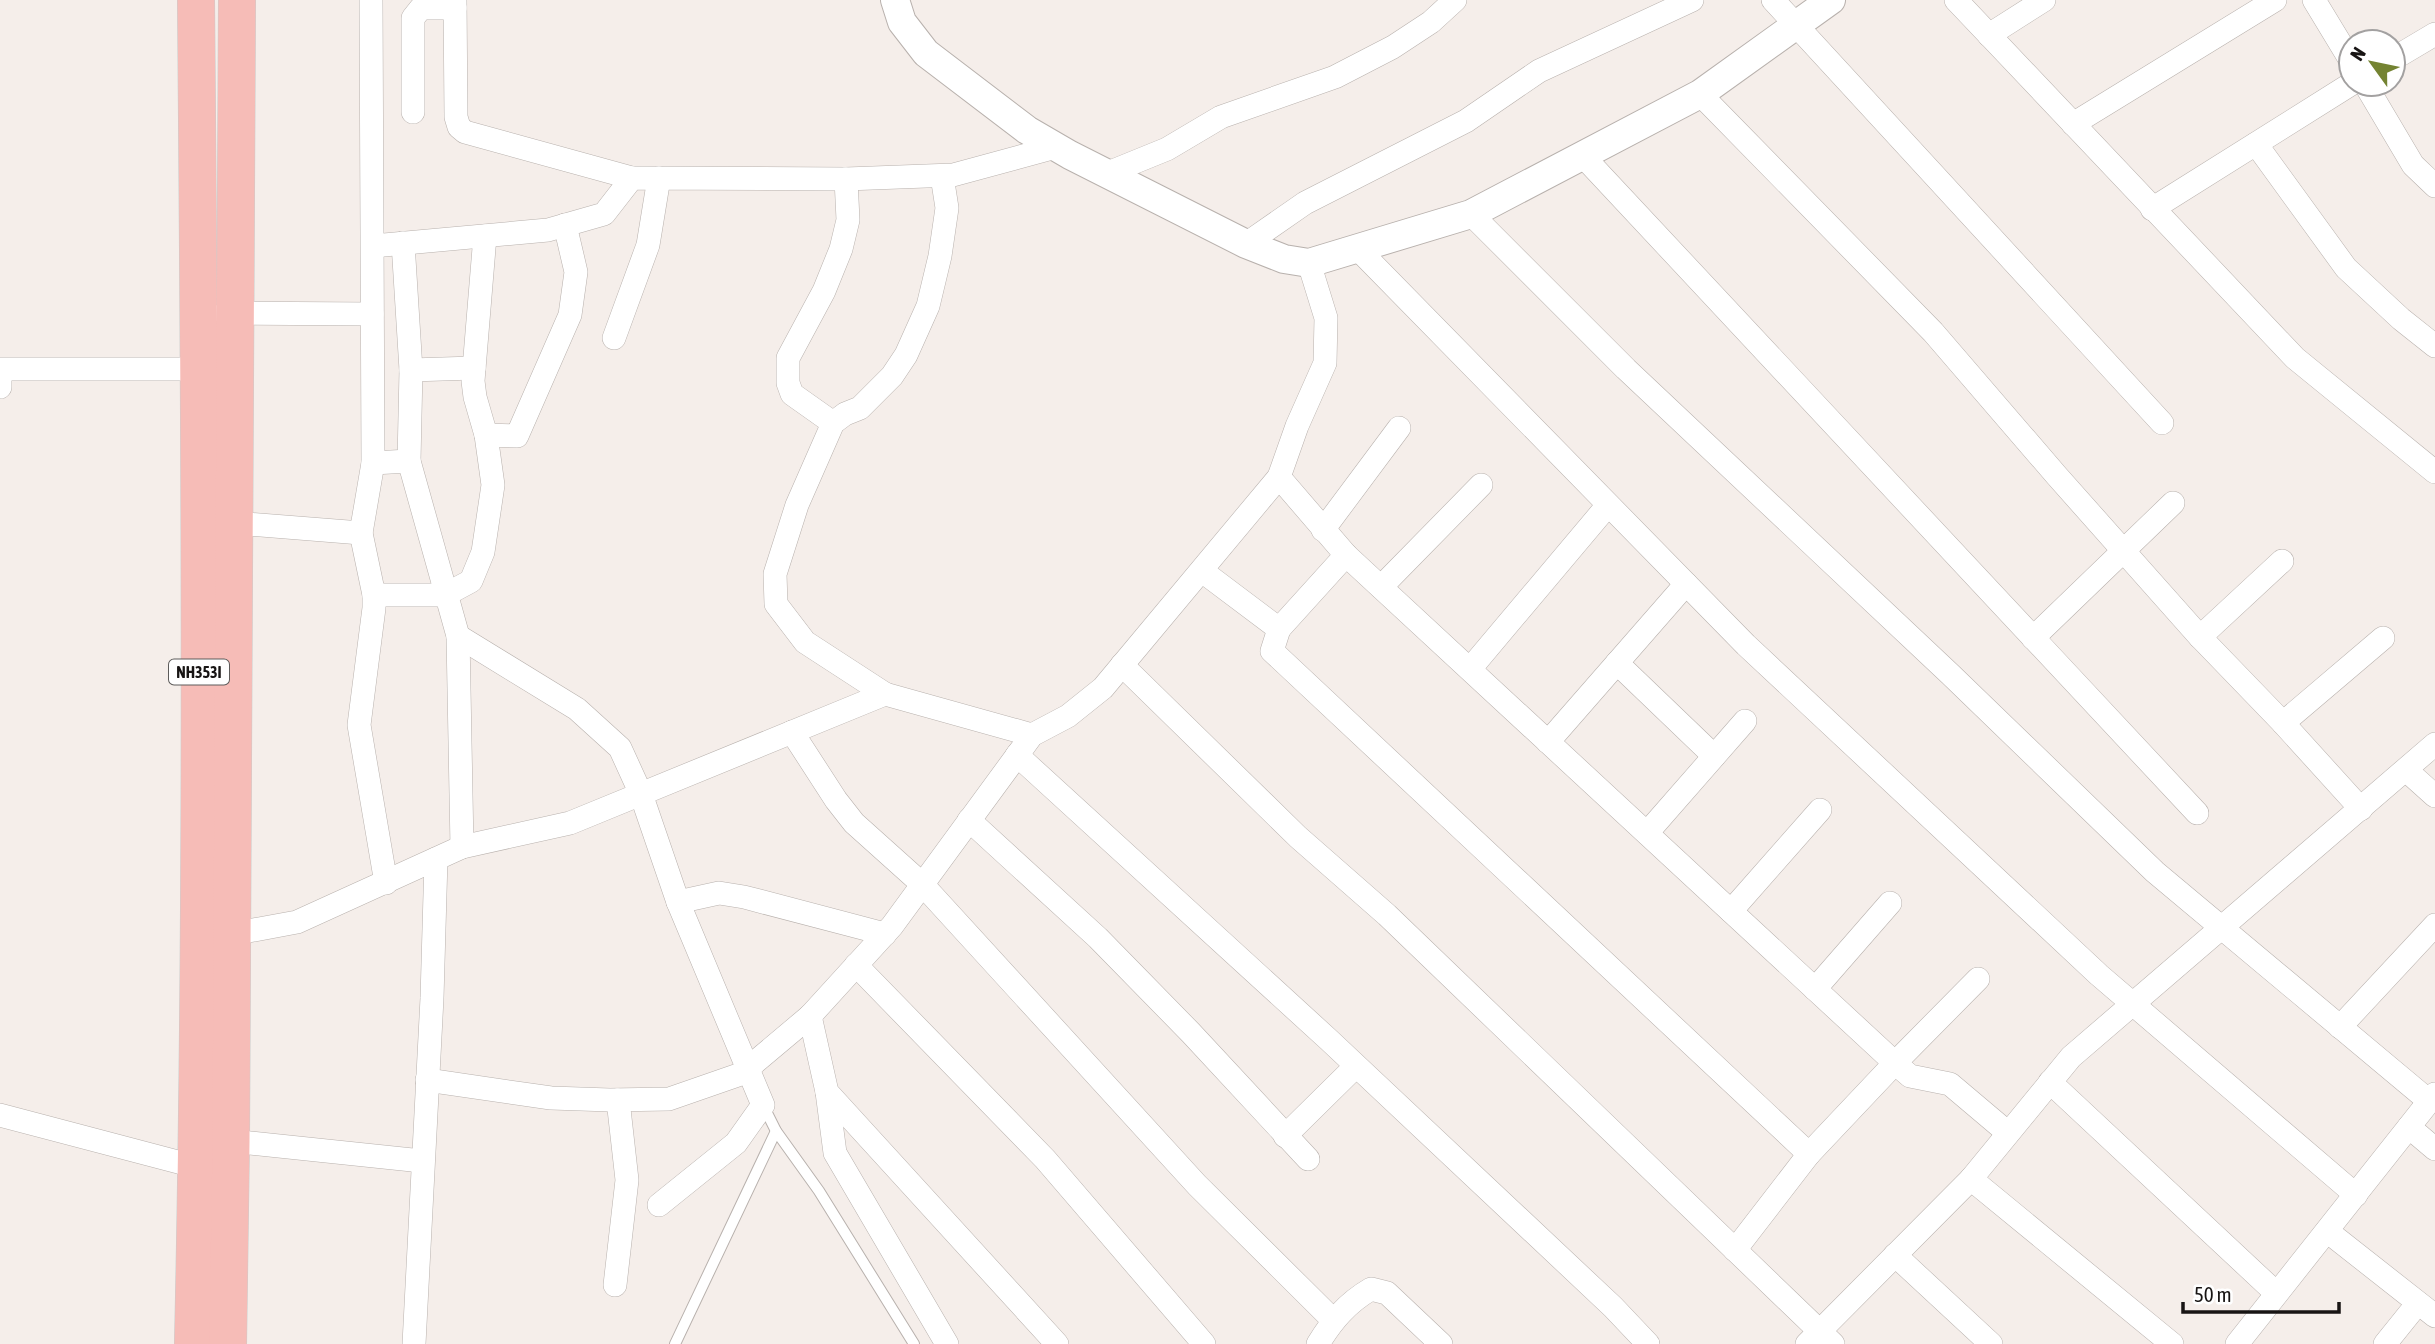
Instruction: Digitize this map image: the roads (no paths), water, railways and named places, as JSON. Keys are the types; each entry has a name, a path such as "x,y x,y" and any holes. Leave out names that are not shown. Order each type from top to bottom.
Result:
{"highway":[{"name":"NH353I","path":"193,1344 197,1167 199,369 196,0"},
{"name":"NH353I","path":"228,1344 237,0"}],"street":[{"path":"371,0 373,463 361,533 374,595 359,725 386,883"},
{"path":"895,0 902,22 926,53 1027,130 1246,244 1283,258 1309,263 1471,214 1700,94 1831,0"},
{"path":"1108,173 1167,149 1221,117 1335,77 1393,47 1431,22 1455,0"},
{"path":"1246,244 1305,203 1466,121 1539,71 1692,0"},
{"path":"1773,0 2162,423"},
{"path":"1956,0 2295,358 2435,472"},
{"path":"1989,35 2044,0"},
{"path":"2073,124 2275,0"},
{"path":"2314,0 2337,38"},
{"path":"413,112 414,18 421,8 455,4 456,117 459,127 466,132 632,178 846,180 942,176 1056,147"},
{"path":"2407,51 2435,34"},
{"path":"2152,209 2337,93"},
{"path":"1700,94 1933,332 2200,637 2361,809"},
{"path":"2373,98 2413,165 2435,186"},
{"path":"2256,144 2346,268 2401,320 2435,346"},
{"path":"1583,155 2197,813"},
{"path":"942,176 947,208 940,256 928,306 906,355 892,376 860,408 833,423 797,505 775,574 776,604 805,642 885,694 1032,735"},
{"path":"373,246 548,230 604,215 632,178"},
{"path":"614,338 648,245 659,178"},
{"path":"833,423 792,394 788,383 788,358 824,291 842,249 848,220 846,180"},
{"path":"1471,214 1626,369 1950,674 2155,872 2340,1027 2432,1098 2237,1344"},
{"path":"486,435 517,436 570,315 576,272 565,225"},
{"path":"374,595 445,596 471,581 483,552 493,485 486,435 475,397 474,368 485,236"},
{"path":"403,243 411,370 409,461 458,636 462,847"},
{"path":"1357,248 1746,645 2099,975 2356,1195"},
{"path":"427,1080 551,1098 669,1099 741,1074 810,1016 885,934 1032,735 1068,716 1102,688 1279,477 1297,426 1325,363 1326,318 1309,263"},
{"path":"199,310 236,314 372,314"},
{"path":"411,370 474,368"},
{"path":"0,387 0,369 199,369"},
{"path":"1323,530 1399,428"},
{"path":"373,463 409,461"},
{"path":"1279,477 1346,555 1895,1063 1910,1076 1950,1084 2008,1133"},
{"path":"1381,587 1481,485"},
{"path":"2034,638 2173,503"},
{"path":"1470,669 1608,505"},
{"path":"235,523 361,533"},
{"path":"1346,555 1279,629 1272,651 1809,1154"},
{"path":"2200,637 2282,561"},
{"path":"1202,571 1279,629"},
{"path":"1548,742 1686,584"},
{"path":"458,636 577,709 620,748 641,794 678,902 763,1105 736,1143 659,1205"},
{"path":"2283,723 2383,638"},
{"path":"1617,663 1714,756"},
{"path":"1122,665 1298,837 1387,915 1735,1250 1820,1339 1895,1255 1971,1179 2071,1057 2435,744"},
{"path":"232,934 298,922 462,847 570,823 885,694"},
{"path":"1647,833 1745,721"},
{"path":"792,732 846,814 922,884 1197,1185 1333,1320"},
{"path":"1017,755 1356,1066 1613,1307 1648,1344"},
{"path":"2406,770 2435,796"},
{"path":"1731,911 1820,810"},
{"path":"969,820 1098,938 1308,1159"},
{"path":"414,1344 436,859"},
{"path":"678,902 719,893 744,897 885,934"},
{"path":"1815,989 1890,903"},
{"path":"2340,1027 2435,925"},
{"path":"856,965 1045,1158 1204,1344"},
{"path":"1735,1250 1809,1154 1979,979"},
{"path":"810,1016 827,1092 835,1153 947,1344"},
{"path":"1285,1136 1356,1066"},
{"path":"2050,1082 2276,1293"},
{"path":"827,1092 1058,1344"},
{"path":"615,1285 627,1180 618,1100"},
{"path":"0,1115 197,1167"},
{"path":"2409,1127 2435,1149"},
{"path":"231,1141 422,1161"},
{"path":"1971,1179 2172,1344"},
{"path":"2327,1231 2426,1310 2385,1344"},
{"path":"1895,1255 1992,1344"},
{"path":"1318,1344 1333,1320 1355,1298 1371,1289 1387,1293 1441,1344"}],"lane":[{"path":"763,1105 776,1131 819,1191 914,1344"},
{"path":"675,1344 776,1131"}]}
